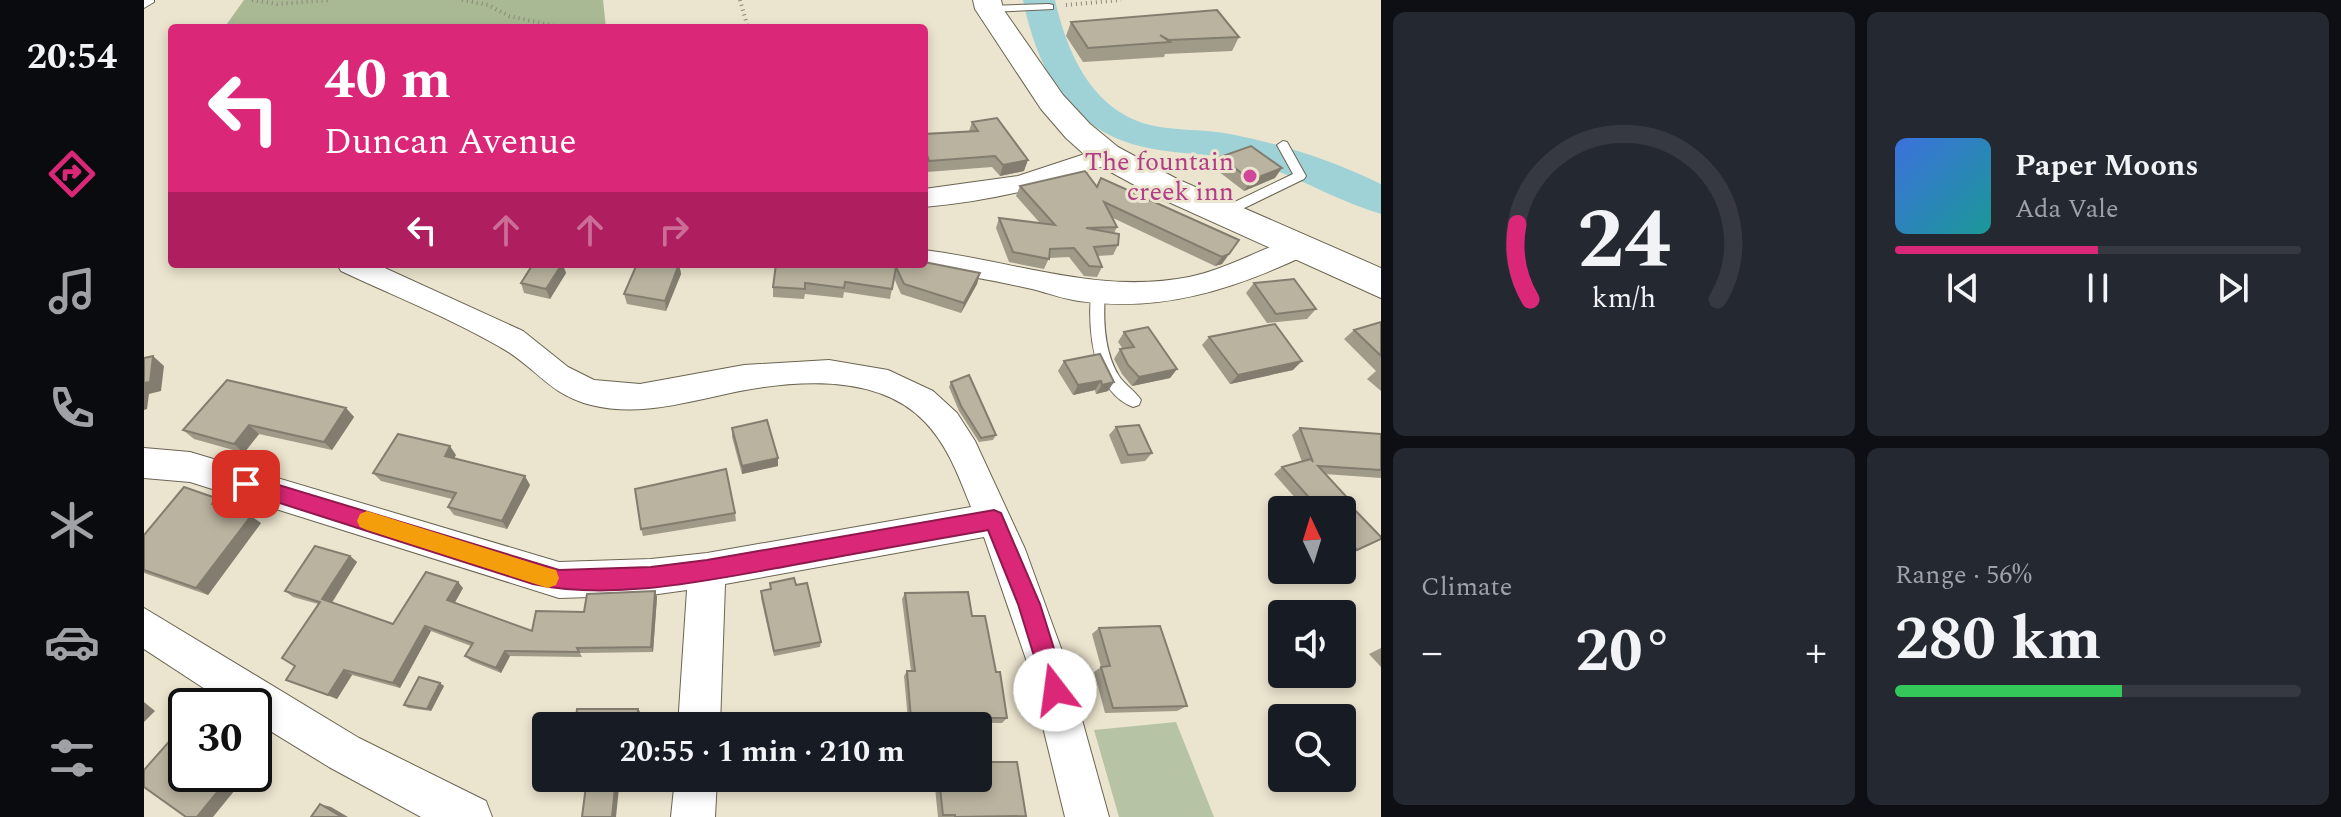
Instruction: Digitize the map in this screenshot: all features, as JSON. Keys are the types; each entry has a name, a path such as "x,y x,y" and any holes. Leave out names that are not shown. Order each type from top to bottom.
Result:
{"main road":[{"path":"983,3 1052,102 1078,131 1106,155 1165,187 1381,284"}],"street":[{"path":"928,198 967,194 1054,176 1106,155"},
{"path":"928,261 1098,293 1185,291 1264,264 1298,247"},
{"path":"360,268 512,339 532,351 562,379 605,395 649,398 769,374 831,374 896,386 921,400 948,426 975,475 1029,604 1048,662 1087,817"},
{"path":"144,463 190,467 559,580 651,577 707,570 994,519"},
{"path":"700,712 707,570"},
{"path":"144,627 337,749 470,817"},
{"path":"693,817 695,792"}],"lane":[{"path":"983,3 1033,9 1049,7"},
{"path":"1223,213 1300,176 1283,145"},
{"path":"1098,293 1096,305 1104,360 1121,393 1133,400"}],"path":[{"path":"252,0 277,4 330,0"},
{"path":"462,0 488,5 509,16 546,24"},
{"path":"740,0 747,24"},
{"path":"1049,7 1121,0"}],"green space":[{"path":"244,0 603,0 606,24 227,24"},
{"path":"1176,722 1214,817 1119,817 1094,730"}],"building":[{"path":"1217,10 1239,37 1169,40 1160,35 1170,42 1088,48 1071,22"},
{"path":"997,118 1028,160 1003,165 995,156 929,161 928,134 978,131 972,122"},
{"path":"1251,146 1282,168 1251,180 1220,157"},
{"path":"1085,171 1097,187 1101,178 1239,240 1229,254 1222,257 1104,202 1117,227 1086,228 1119,234 1118,245 1094,247 1102,267 1089,266 1074,248 1050,249 1049,259 1013,252 999,218 1055,225 1020,186"},
{"path":"928,263 980,273 964,303 904,284 896,268 928,268"},
{"path":"530,268 559,268 546,289 521,283"},
{"path":"635,268 677,268 665,301 624,294"},
{"path":"775,268 896,268 892,289 845,282 844,288 805,283 805,289 773,287"},
{"path":"1294,279 1316,309 1276,314 1254,283"},
{"path":"1381,322 1381,356 1354,330"},
{"path":"1275,324 1302,361 1238,375 1209,337"},
{"path":"1148,327 1177,369 1139,377 1128,365 1120,349 1134,347 1124,332"},
{"path":"1100,354 1114,382 1078,385 1064,361"},
{"path":"153,356 150,382 144,383 144,358"},
{"path":"969,375 996,435 981,438 961,406 951,382"},
{"path":"227,380 346,408 324,442 249,425 234,444 183,430"},
{"path":"767,420 778,458 742,466 732,428"},
{"path":"1139,425 1152,453 1128,455 1116,427"},
{"path":"1300,428 1381,434 1381,470 1318,466 1346,496 1308,496 1282,467 1311,459 1313,462"},
{"path":"398,434 450,446 445,456 525,476 502,521 448,507 456,493 373,473"},
{"path":"726,469 735,513 641,529 635,489"},
{"path":"184,487 216,498 212,504 251,516 196,588 144,570 144,535"},
{"path":"1356,511 1381,537 1356,549"},
{"path":"315,546 350,556 322,599 393,624 426,572 458,582 447,600 532,631 536,611 584,612 587,594 655,591 651,647 577,648 579,652 505,651 496,668 465,656 473,643 425,626 393,683 344,670 328,695 286,680 295,666 282,658 320,602 285,591"},
{"path":"794,578 796,585 807,583 821,642 774,651 761,591 771,589 770,583"},
{"path":"968,592 972,616 985,616 996,672 1000,672 1007,718 992,718 992,712 910,712 907,671 915,671 905,593"},
{"path":"1160,626 1187,706 1113,708 1101,667 1110,666 1099,628"},
{"path":"419,677 440,683 427,709 404,705"},
{"path":"577,709 638,709 638,712 577,712"},
{"path":"168,743 168,792 217,792 197,817 186,817 144,787 144,770"},
{"path":"992,762 1017,762 1026,816 943,815 941,792 992,792"},
{"path":"585,792 615,792 612,817 582,817"},
{"path":"320,804 342,817 311,817"}],"waterway":[{"path":"1039,0 1051,47 1068,80 1091,105 1118,125 1147,136 1252,150 1327,175 1381,200"}],"slow traffic":[{"path":"367,521 548,578"}],"place":[{"name":"The fountain creek inn","path":"1250,176"}],"route":[{"path":"246,484 559,580 651,577 707,570 994,519 1029,604 1055,690"}]}
